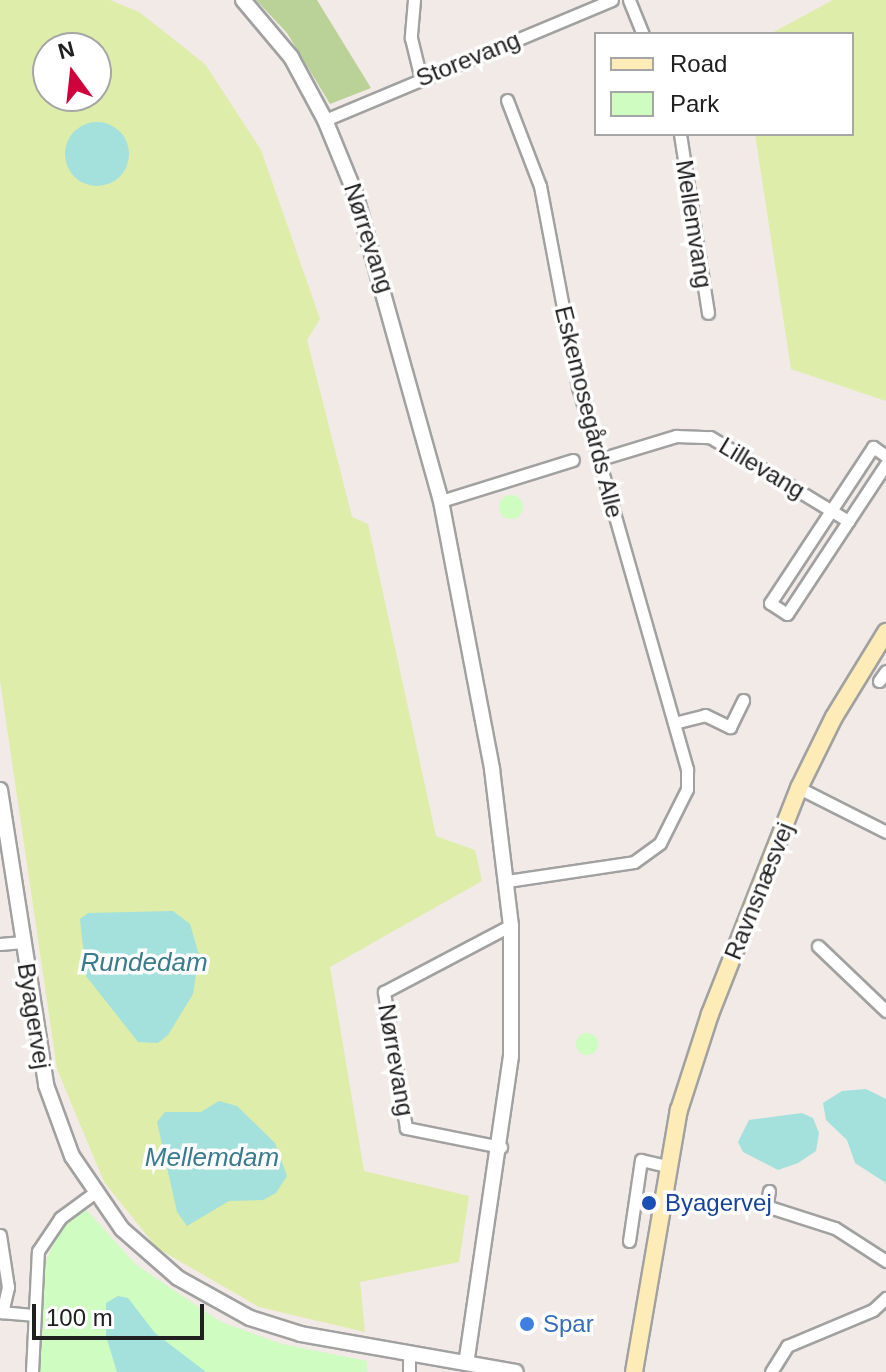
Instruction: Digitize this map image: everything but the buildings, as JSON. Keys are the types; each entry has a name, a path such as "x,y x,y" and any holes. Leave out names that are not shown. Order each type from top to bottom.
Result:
{"main road":[{"name":"Ravnsnæsvej","path":"634,1372 679,1110 710,1014 799,788 834,717 886,632"}],"street":[{"name":"Nørrevang","path":"243,0 291,57 325,120 390,303 441,501 476,671 507,881 511,925 512,1038 501,1147 466,1363"},
{"path":"414,0 411,38 421,79"},
{"name":"Storevang","path":"325,120 612,0"},
{"path":"629,0 642,32"},
{"name":"Eskemosegårds Alle","path":"507,100 540,186 578,387 674,723 687,789 650,854 634,862 507,881"},
{"name":"Mellemvang","path":"680,136 708,313"},
{"name":"Lillevang","path":"597,460 676,436 710,437 848,521"},
{"name":"Lillevang","path":"886,456 873,447 770,603 787,614 886,464"},
{"path":"441,501 573,460"},
{"path":"674,723 705,715 730,727 743,700"},
{"path":"799,788 886,832"},
{"name":"Byagervej","path":"0,790 46,1085 72,1156 94,1193 149,1256 212,1299 301,1334 516,1372"},
{"name":"Nørrevang","path":"501,1147 406,1128 384,992 511,925"},
{"name":"Byagervej","path":"0,944 23,942"},
{"path":"818,946 886,1011"},
{"path":"629,1241 641,1160 668,1166"},
{"path":"769,1191 766,1206 835,1228 886,1261"},
{"path":"32,1372 35,1271 47,1234 94,1193"},
{"path":"0,1235 8,1287 1,1312 33,1315"},
{"path":"771,1372 787,1346 873,1310 886,1298"},
{"path":"409,1353 409,1372"}],"green space":[{"path":"0,0 110,0 139,12 205,64 261,150 320,319 307,340 352,517 368,524 436,836 475,850 482,881 330,967 364,1171 469,1196 459,1262 360,1282 365,1332 259,1307 157,1248 104,1182 57,1069 0,680"},
{"path":"256,0 317,0 371,88 330,104 287,33"},
{"path":"833,0 886,0 886,401 791,369 755,136 854,136 854,32 774,32"},
{"path":"511,495 520,498 523,507 520,516 511,519 502,516 499,507 502,498"},
{"path":"583,1033 591,1033 598,1044 591,1055 583,1055 576,1048 576,1040"},
{"path":"85,1208 135,1264 221,1322 282,1344 367,1361 367,1372 38,1372 41,1272 62,1225"}],"water":[{"path":"97,122 115,128 123,136 129,154 123,172 115,180 97,186 79,180 71,172 65,154 71,136 79,128"},
{"name":"Rundedam","path":"173,911 190,924 199,955 193,994 168,1035 158,1043 138,1042 86,976 80,919 88,913"},
{"path":"866,1089 886,1099 886,1183 855,1163 847,1140 826,1120 823,1103 842,1091"},
{"name":"Mellemdam","path":"219,1101 237,1106 275,1143 287,1176 276,1193 263,1200 229,1201 187,1226 177,1212 157,1122 165,1112 201,1112"},
{"path":"802,1113 813,1118 819,1133 816,1151 798,1163 778,1170 743,1152 738,1142 749,1120"},
{"path":"118,1296 128,1298 155,1333 206,1372 117,1372 106,1336 106,1303"}],"place":[{"name":"Byagervej","path":"649,1203"},
{"name":"Spar","path":"527,1324"}]}
